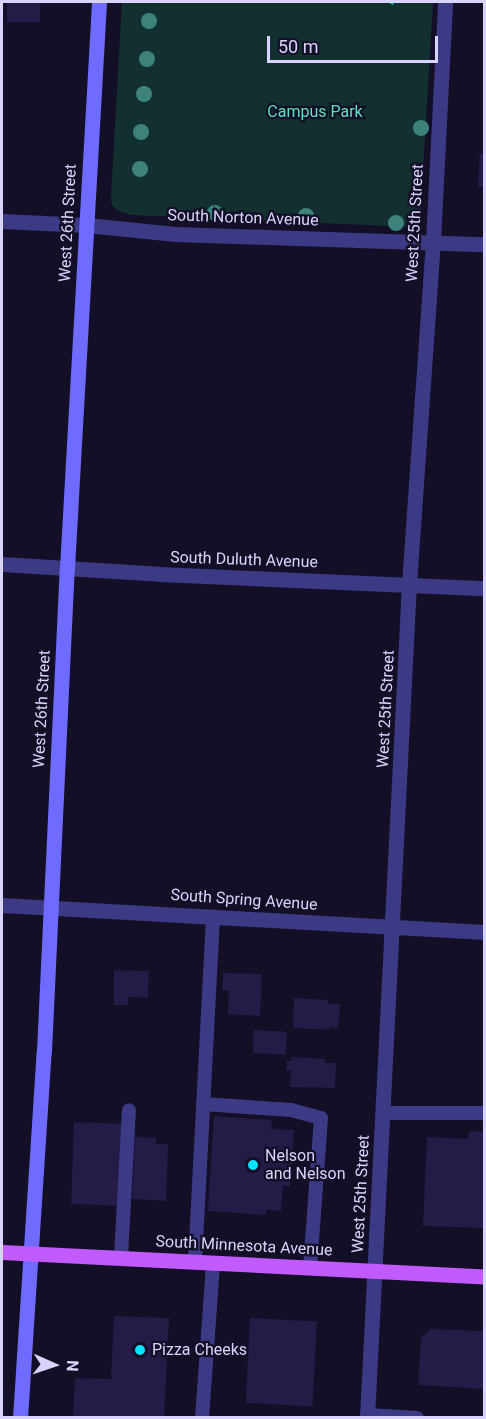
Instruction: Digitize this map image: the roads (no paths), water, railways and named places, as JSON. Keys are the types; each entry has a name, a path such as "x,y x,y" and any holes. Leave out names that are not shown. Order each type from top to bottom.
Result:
{"main road":[{"name":"West 26th Street","path":"20,1418 52,906 67,568 99,2"},
{"name":"South Minnesota Avenue","path":"2,1252 484,1276"}],"street":[{"name":"West 25th Street","path":"367,1416 410,584 433,241 445,2"},
{"name":"South Norton Avenue","path":"2,221 86,225 176,234 484,244"},
{"name":"South Duluth Avenue","path":"2,564 484,588"},
{"name":"South Spring Avenue","path":"2,905 484,932"}],"lane":[{"path":"195,1261 213,916"},
{"path":"203,1104 291,1110 321,1118 310,1267"},
{"path":"121,1257 129,1110"},
{"path":"383,1113 484,1113"},
{"path":"202,1418 213,1263"},
{"path":"367,1416 417,1418"}],"place":[{"name":"Nelson and Nelson","path":"253,1165"},
{"name":"Pizza Cheeks","path":"140,1350"}],"park label":[{"name":"Campus Park","path":"315,112"}]}
